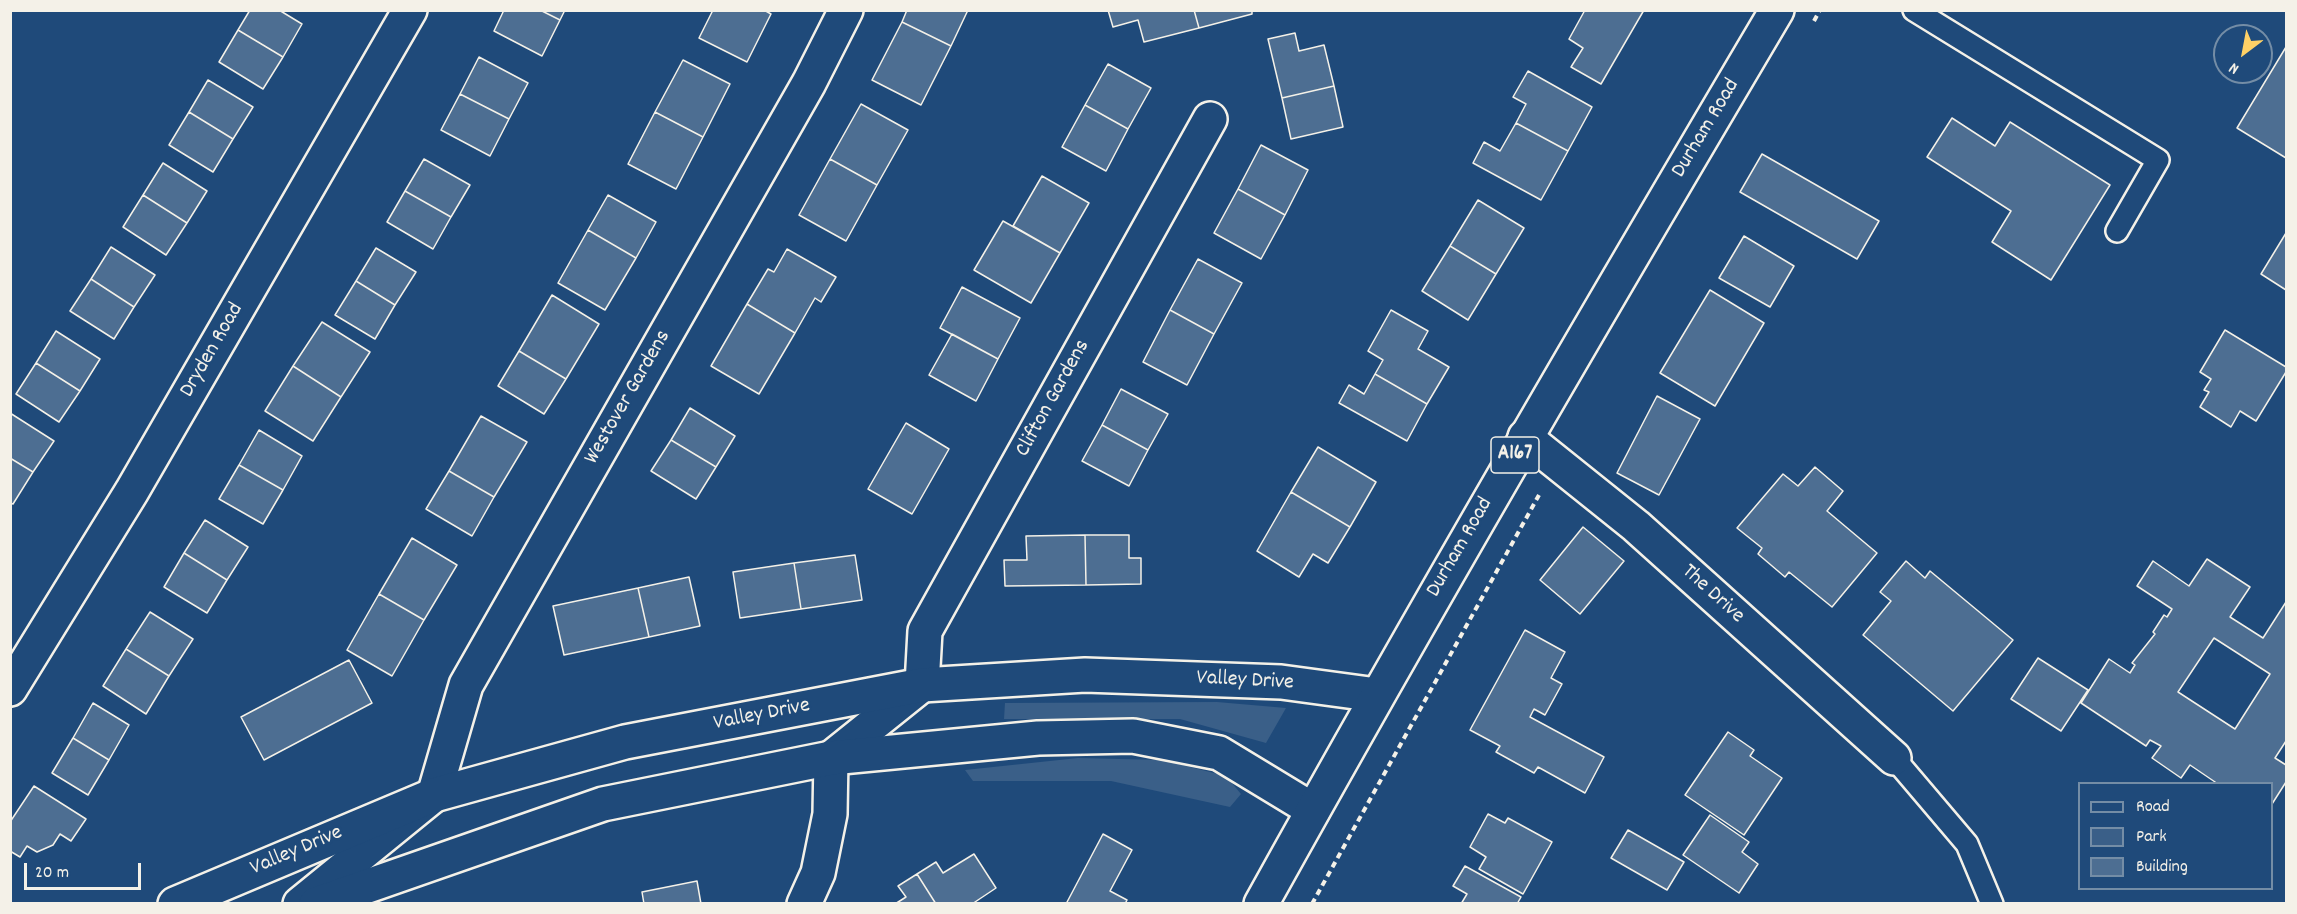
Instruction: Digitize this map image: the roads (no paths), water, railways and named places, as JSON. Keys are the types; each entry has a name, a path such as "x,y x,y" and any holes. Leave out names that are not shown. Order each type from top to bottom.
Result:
{"street":[{"name":"Dryden Road","path":"10,689 132,491 410,10"},
{"name":"Westover Gardens","path":"434,795 466,685 809,83 846,10"},
{"name":"Durham Road","path":"1261,903 1525,437 1777,10"},
{"name":"Clifton Gardens","path":"922,685 925,631 1210,119"},
{"name":"The Drive","path":"1525,437 1636,526 1894,758"},
{"name":"Valley Drive","path":"175,903 434,795 625,742 922,685 1085,675 1281,682 1377,695"},
{"path":"831,758 922,685"},
{"path":"316,903 603,804 831,758 1038,738 1133,736 1219,753 1313,810"},
{"path":"804,903 818,873 830,814 831,758"},
{"path":"300,903 434,795"}],"lane":[{"path":"1914,10 2158,160 2117,231"},
{"path":"1894,758 1967,844 1992,903"}]}
